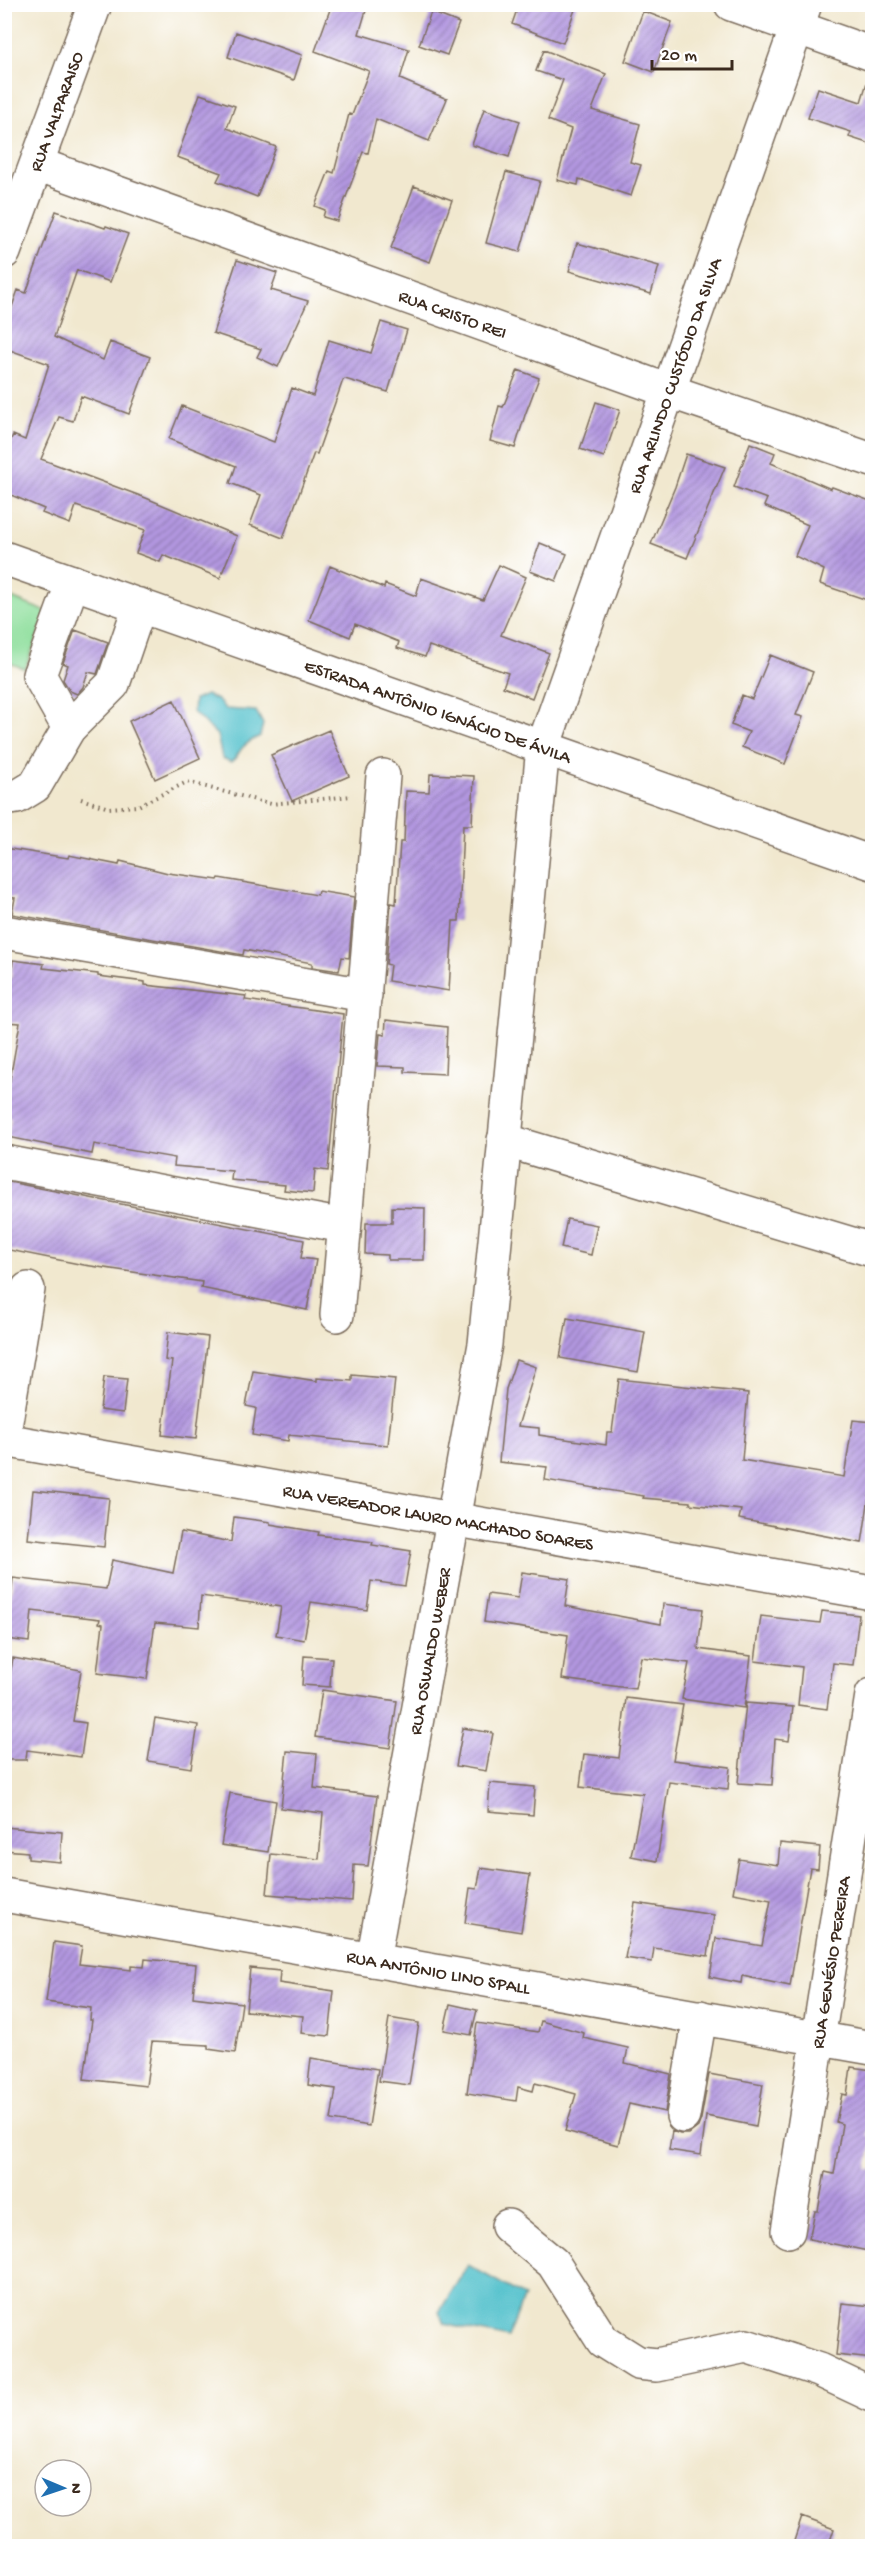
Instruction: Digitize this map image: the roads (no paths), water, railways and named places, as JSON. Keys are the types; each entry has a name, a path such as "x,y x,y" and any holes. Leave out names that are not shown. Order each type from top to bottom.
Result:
{"street":[{"name":"RUA VALPARAISO","path":"4,252 95,4"},
{"path":"730,4 801,16 873,54"},
{"name":"RUA ARLINDO CUSTÓDIO DA SILVA","path":"504,1140 543,747 801,16"},
{"name":"RUA CRISTO REI","path":"37,164 669,391 873,460"},
{"name":"ESTRADA ANTÔNIO IGNÁCIO DE ÁVILA","path":"4,558 873,863"},
{"path":"69,728 39,675 73,582"},
{"path":"4,799 17,797 35,786 69,728 113,684 140,605"},
{"path":"337,1315 383,784"},
{"path":"4,932 365,995"},
{"path":"504,1140 873,1250"},
{"name":"RUA OSWALDO WEBER","path":"373,1960 485,1344 504,1140"},
{"path":"4,1162 344,1226"},
{"path":"4,1433 28,1289"},
{"name":"RUA VEREADOR LAURO MACHADO SOARES","path":"4,1440 873,1593"},
{"name":"RUA GENÉSIO PEREIRA","path":"788,2230 873,1695"},
{"name":"RUA ANTÔNIO LINO SPALL","path":"4,1895 873,2048"},
{"path":"683,2116 700,2017"},
{"path":"508,2226 553,2263 603,2341 638,2363 657,2365 746,2346 819,2370 873,2395"}],"water":[{"path":"206,695 217,700 226,709 256,711 263,724 260,736 245,745 231,762 222,758 217,735 193,712 194,700"},
{"path":"468,2265 524,2296 508,2338 444,2324 439,2312"}]}
